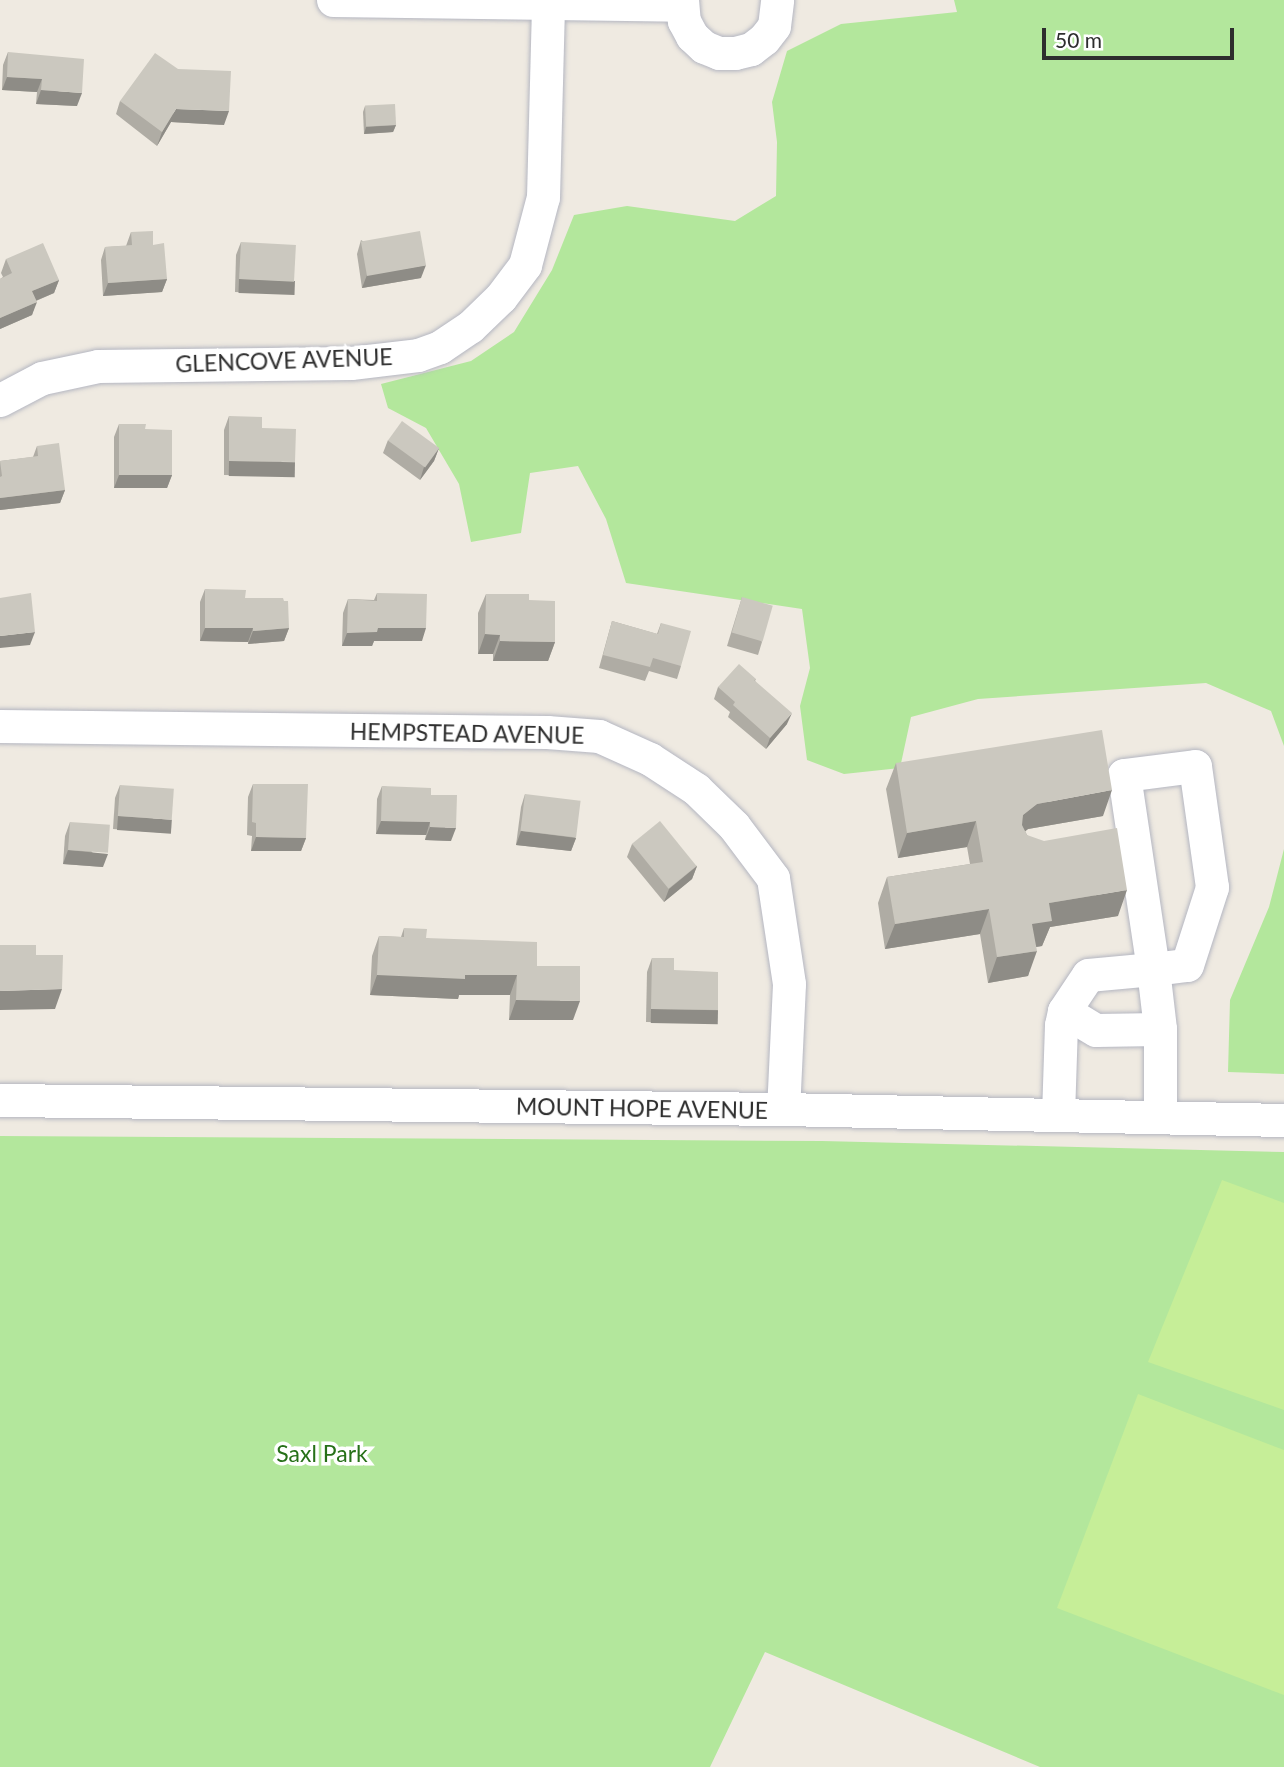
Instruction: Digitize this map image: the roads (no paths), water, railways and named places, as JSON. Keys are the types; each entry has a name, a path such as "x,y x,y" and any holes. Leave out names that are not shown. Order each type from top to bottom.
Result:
{"street":[{"path":"333,0 682,3 684,21 704,47 719,53 736,54 751,49 764,39 774,26 777,0"},
{"name":"GLENCOVE AVENUE","path":"0,400 42,378 98,366 351,363 418,355 440,347 470,327 501,297 526,265 543,197 548,2"},
{"name":"HEMPSTEAD AVENUE","path":"0,726 547,732 599,736 650,759 696,789 734,826 773,878 789,984 783,1109"},
{"path":"1058,1115 1061,1026 1065,1011 1088,975 1153,969 1187,965 1212,887 1195,766 1124,775 1119,832 1153,969 1160,1029 1160,1117"},
{"path":"1065,1011 1096,1030 1160,1029"},
{"name":"MOUNT HOPE AVENUE","path":"0,1100 783,1109 1284,1120"}],"park label":[{"name":"Saxl Park","path":"322,1453"}]}
